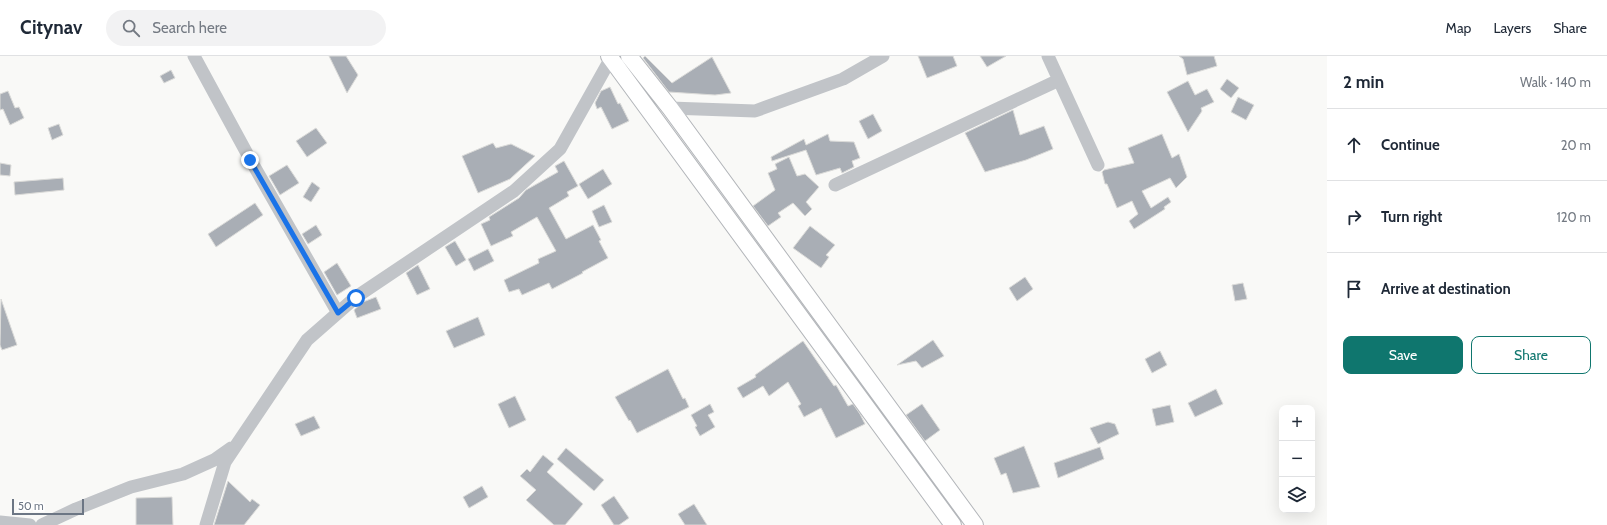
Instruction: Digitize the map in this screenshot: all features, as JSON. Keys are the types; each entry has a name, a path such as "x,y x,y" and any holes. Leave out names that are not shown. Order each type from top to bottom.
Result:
{"main road":[{"path":"629,56 670,108 974,525"},
{"path":"610,57 953,525"},
{"path":"674,144 687,132"}],"street":[{"path":"194,56 250,160 338,313"},
{"path":"670,108 755,111 843,79 883,56"},
{"path":"1048,56 1098,165"},
{"path":"206,525 225,462 307,340 356,298 514,191 560,149 610,57"},
{"path":"835,185 1059,80"},
{"path":"42,525 76,509 130,487 183,474 214,460 237,444"},
{"path":"0,522 30,525"}],"building":[{"path":"329,56 346,56 358,75 347,93"},
{"path":"645,56 672,83 712,57 731,93 715,95 669,92 643,58"},
{"path":"918,56 953,56 957,66 927,78"},
{"path":"980,56 1006,56 987,67"},
{"path":"1179,56 1214,56 1217,66 1187,75 1183,59"},
{"path":"171,70 175,78 164,83 160,76"},
{"path":"1227,79 1239,88 1231,98 1220,89"},
{"path":"1188,81 1195,95 1207,89 1214,102 1201,108 1202,111 1188,132 1167,92"},
{"path":"610,87 618,104 620,103 629,121 612,129 601,107 597,109 595,103 601,91"},
{"path":"8,91 15,108 19,107 24,118 10,125 3,109 0,110 0,94"},
{"path":"1238,97 1254,105 1246,120 1231,112"},
{"path":"1013,110 1020,135 1044,126 1053,149 1026,160 985,172 965,133"},
{"path":"873,114 882,131 868,139 859,121"},
{"path":"59,124 63,135 52,140 48,128"},
{"path":"316,128 327,143 307,157 296,141"},
{"path":"828,134 830,141 854,142 860,158 852,161 854,167 842,173 840,168 816,175 806,150 772,161 771,157 804,139 806,145"},
{"path":"1162,134 1172,158 1179,154 1187,177 1176,188 1170,178 1142,191 1151,208 1168,197 1171,202 1164,207 1165,209 1134,229 1129,221 1138,214 1132,201 1117,208 1107,184 1105,184 1102,172 1104,170 1134,163 1128,148"},
{"path":"493,143 496,148 511,144 535,156 510,179 478,193 462,156"},
{"path":"789,157 797,176 805,174 819,187 806,202 812,209 805,216 793,203 778,213 781,217 768,226 753,206 775,190 768,173 777,169 775,164"},
{"path":"564,161 578,186 567,192 569,196 549,208 566,239 593,225 608,258 552,289 549,283 522,295 519,289 509,292 504,280 539,263 538,259 556,251 537,217 511,232 513,236 491,246 481,224 490,220 489,217 519,198 526,190 558,172 555,166"},
{"path":"0,163 11,165 10,176 0,175"},
{"path":"287,165 299,183 280,195 269,176"},
{"path":"603,169 612,184 588,199 579,184"},
{"path":"63,178 64,190 15,195 14,182"},
{"path":"312,182 320,188 311,202 303,197"},
{"path":"255,203 263,215 216,247 208,234"},
{"path":"604,205 612,222 599,227 592,211"},
{"path":"316,225 322,235 308,244 302,234"},
{"path":"810,226 835,245 826,255 829,257 821,268 793,248"},
{"path":"455,241 466,260 456,266 445,247"},
{"path":"488,249 494,261 474,271 468,259"},
{"path":"337,263 351,286 337,295 324,272"},
{"path":"418,265 430,289 417,295 406,273"},
{"path":"1025,277 1033,289 1017,301 1009,288"},
{"path":"1243,283 1247,299 1235,301 1232,285"},
{"path":"376,297 381,309 357,318 354,310 363,302"},
{"path":"1,299 17,345 2,350 0,345"},
{"path":"478,317 485,335 454,348 446,331"},
{"path":"933,340 944,356 922,368 916,361 897,365"},
{"path":"803,341 834,386 836,385 848,406 853,404 865,424 836,438 821,408 804,417 798,406 801,404 788,382 769,396 763,386 743,398 737,388 756,377 755,375"},
{"path":"1160,351 1167,365 1152,373 1145,359"},
{"path":"668,369 683,399 685,398 689,407 637,433 615,397"},
{"path":"1216,389 1223,404 1195,417 1188,403"},
{"path":"515,396 526,420 509,428 498,404"},
{"path":"710,404 714,412 708,415 715,427 700,436 691,415"},
{"path":"922,404 940,430 925,441 906,415"},
{"path":"1170,405 1174,422 1156,426 1152,409"},
{"path":"314,416 320,428 301,436 295,424"},
{"path":"1108,422 1115,424 1119,434 1098,444 1090,428"},
{"path":"1024,446 1040,487 1013,493 1006,473 1001,475 994,458"},
{"path":"1100,447 1104,459 1058,478 1054,463"},
{"path":"566,448 604,480 594,491 557,459"},
{"path":"543,455 554,464 547,472 583,504 565,525 554,525 526,500 536,490 520,476 527,469 530,472"},
{"path":"228,481 250,502 252,499 260,505 244,525 214,525"},
{"path":"482,486 488,497 469,508 463,497"},
{"path":"614,496 629,518 619,525 614,525 601,505"},
{"path":"172,497 173,525 136,525 136,498"},
{"path":"694,504 707,525 685,525 678,514"}],"route":[{"path":"250,160 338,313 356,298"}]}
